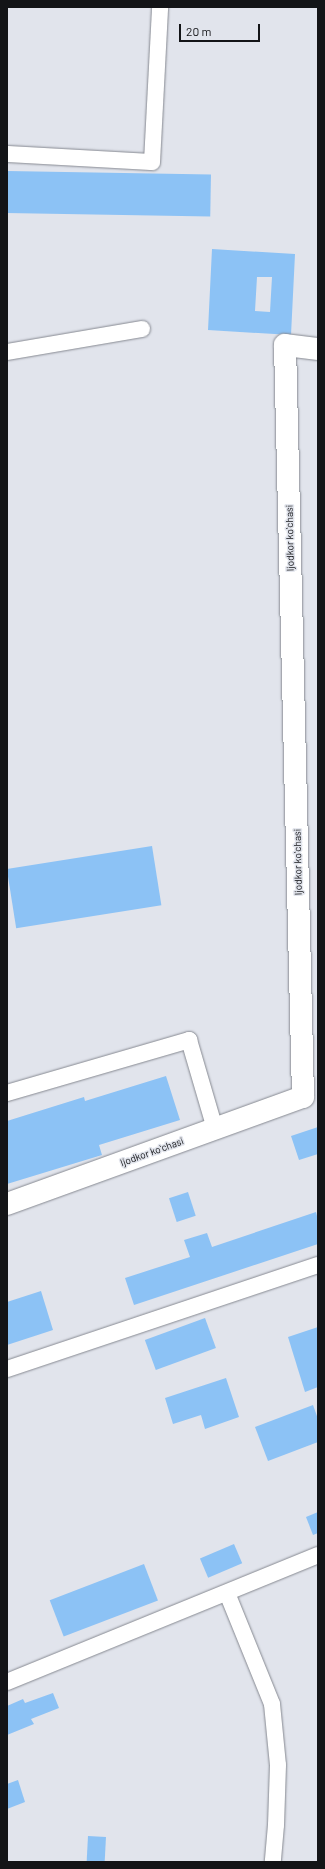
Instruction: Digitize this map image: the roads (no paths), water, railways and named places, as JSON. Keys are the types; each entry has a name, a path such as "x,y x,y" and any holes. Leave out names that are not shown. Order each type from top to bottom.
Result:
{"street":[{"name":"Ijodkor koʻchasi","path":"7,1204 303,1097 285,345 318,349"}],"lane":[{"path":"7,154 152,162 160,7"},
{"path":"7,352 142,329"},
{"path":"7,1093 189,1040 215,1129"},
{"path":"7,1369 318,1265"},
{"path":"7,1682 318,1555"},
{"path":"227,1593 272,1704 278,1765 273,1862"}]}
